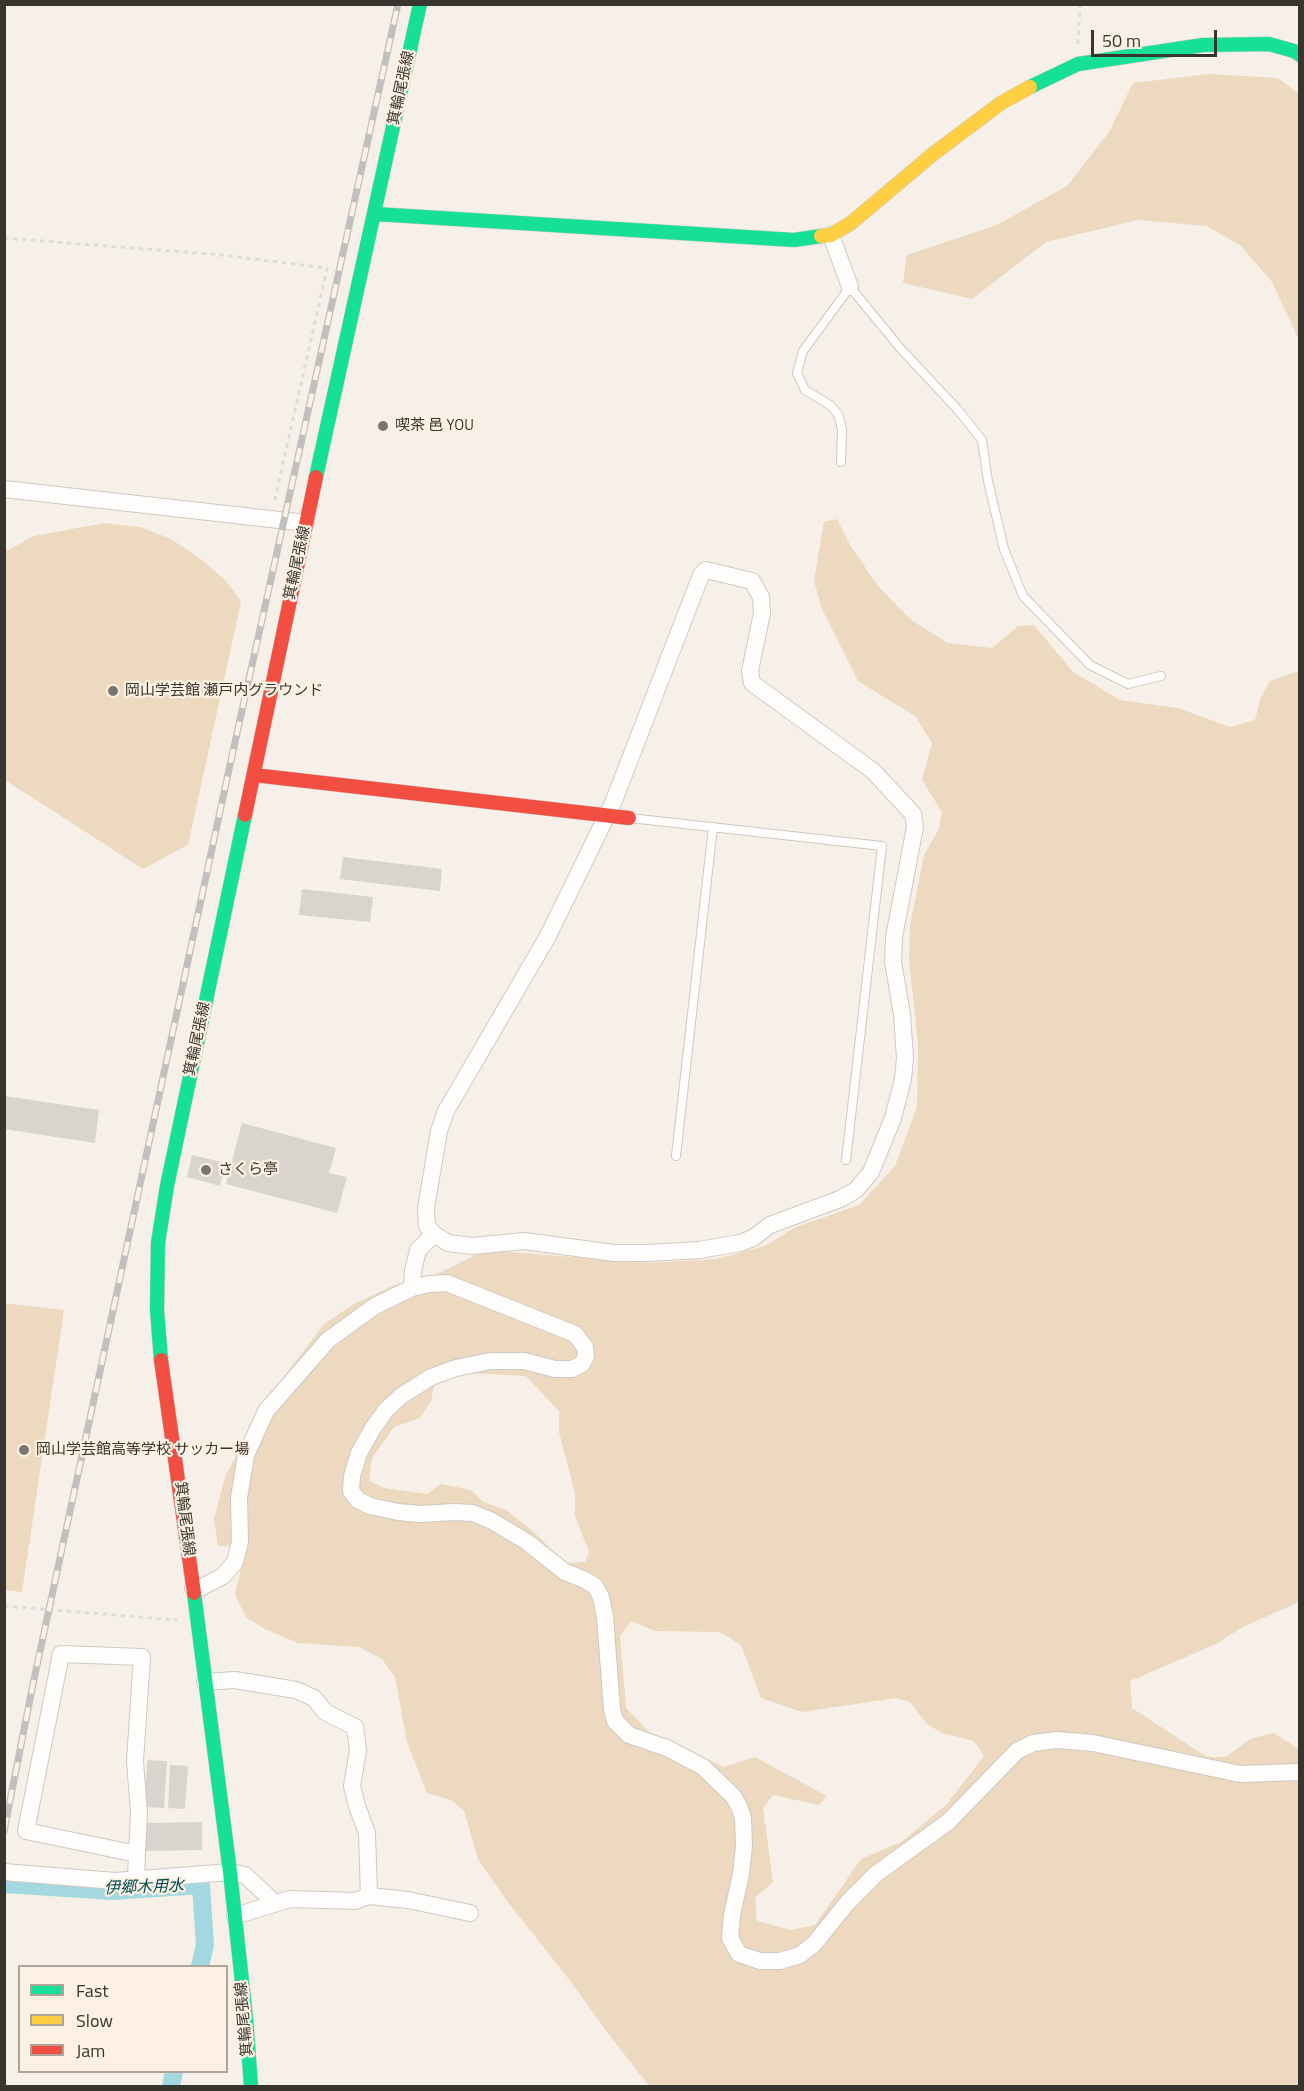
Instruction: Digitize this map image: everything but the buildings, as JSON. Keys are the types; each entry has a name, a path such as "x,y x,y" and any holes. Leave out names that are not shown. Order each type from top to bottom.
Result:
{"main road":[{"name":"箕輪尾張線","path":"250,2086 246,2018 230,1872 181,1488 162,1367 157,1310 158,1243 167,1186 306,523 420,4"},
{"path":"375,214 794,240 831,235 873,206 933,154 1001,103 1078,64 1203,45 1269,44 1294,51 1299,55"},
{"path":"255,774 629,818"}],"street":[{"path":"831,235 850,287"},
{"path":"4,489 306,523"},
{"path":"706,570 752,581 761,597 762,613 750,670 752,683 873,771 914,814 915,827 894,937 893,962 902,1014 905,1058 903,1079 893,1118 872,1173 856,1190 840,1199 770,1225 753,1238 740,1243 699,1250 614,1253 524,1241 472,1246 448,1243 434,1234 428,1226 426,1208 439,1131 446,1111 548,936 606,815 614,803 701,575 706,570"},
{"path":"412,1288 413,1270 418,1250 434,1234"},
{"path":"193,1588 202,1587 223,1576 235,1562 240,1542 239,1498 246,1455 266,1411 328,1340 375,1306 412,1288 447,1283 575,1334 585,1347 586,1356 582,1364 572,1369 555,1369 524,1361 490,1360 431,1377 401,1396 386,1410 373,1428 359,1453 352,1476 351,1491 358,1500 369,1506 398,1512 473,1513 492,1521 527,1542 565,1572 583,1578 595,1586 601,1597 605,1617 612,1709 615,1721 629,1735 667,1748 703,1767 733,1796 739,1806 744,1846 730,1938 739,1954 760,1961 780,1960 800,1955 814,1944 848,1902 876,1874 948,1822 1017,1751 1033,1743 1057,1740 1093,1743 1240,1774 1299,1772"},
{"path":"136,1879 139,1813 135,1761 142,1657 61,1654 27,1831 137,1854"},
{"path":"205,1682 235,1680 296,1690 314,1698 325,1712 355,1727 358,1750 352,1786 367,1833 369,1896"},
{"path":"4,1872 115,1881 230,1872 245,1875 274,1903"},
{"path":"235,1916 290,1899 355,1901 369,1896 408,1900 470,1913"}],"lane":[{"path":"840,462 842,429 838,414 830,405 805,390 797,373 803,351 850,287 901,349 958,410 982,440 988,481 1004,549 1023,596 1090,665 1128,684 1161,676"},
{"path":"629,818 882,846 846,1160"},
{"path":"676,1156 713,827"}],"path":[{"path":"1078,64 1080,4"},
{"path":"4,238 222,255 327,268 270,519"},
{"path":"4,1606 197,1622"}],"shaded area":[{"path":"1208,74 1278,78 1299,94 1299,340 1272,282 1241,246 1207,226 1138,220 1046,242 972,299 903,283 907,255 997,225 1067,186 1109,132 1133,83"},
{"path":"837,519 850,545 878,586 911,620 948,643 992,648 1018,626 1034,625 1073,672 1120,700 1178,708 1230,727 1255,720 1261,697 1270,681 1299,671 1299,1602 1243,1627 1216,1644 1130,1681 1132,1708 1207,1757 1226,1757 1250,1739 1274,1733 1299,1749 1299,2086 649,2086 507,1901 478,1859 464,1811 451,1800 427,1793 407,1742 395,1677 382,1659 359,1647 298,1643 265,1629 246,1617 235,1595 244,1556 238,1547 218,1546 214,1519 225,1477 261,1407 324,1324 354,1304 394,1285 433,1276 485,1250 648,1263 716,1259 765,1246 796,1227 859,1205 895,1166 917,1107 918,1044 909,961 910,926 924,855 939,829 942,812 922,780 932,743 915,716 858,681 822,609 814,581 824,522","holes":["470,1373 526,1376 559,1411 559,1432 575,1493 575,1516 589,1552 585,1562 565,1563 535,1533 506,1510 483,1502 471,1490 441,1484 427,1494 384,1488 369,1481 372,1458 394,1427 420,1418 431,1401 434,1386 447,1379","631,1621 655,1631 720,1632 741,1645 761,1698 802,1712 896,1698 910,1702 927,1724 942,1733 974,1741 984,1756 946,1805 901,1842 861,1859 815,1925 791,1930 757,1921 755,1898 773,1882 763,1808 773,1795 819,1805 827,1796 755,1757 724,1767 650,1733 626,1708 620,1636"]},
{"name":"岡山学芸館 瀬戸内グラウンド","path":"104,523 140,527 171,539 202,560 226,581 241,602 188,845 143,869 5,780 5,552 34,536"},
{"name":"岡山学芸館高等学校 サッカー場","path":"4,1303 64,1310 22,1592 5,1590"}],"waterway":[{"name":"伊郷木用水","path":"4,1884 113,1891 201,1885 205,1945 200,1965"},
{"name":"伊郷木用水","path":"171,2086 174,2073"}],"railway":[{"path":"4,1831 33,1684 228,774 398,4"}],"traffic: fast":[{"path":"316,477 420,4"},
{"path":"1030,87 1078,64 1203,45 1269,44 1300,55"},
{"path":"375,214 794,240 821,236"},
{"path":"161,1360 157,1310 158,1243 167,1186 245,815"},
{"path":"194,1593 230,1872 251,2086"}],"traffic: slow":[{"path":"821,236 831,235 851,223 933,154 1001,103 1030,87"}],"traffic: jam":[{"path":"245,815 316,477"},
{"path":"254,775 629,818"},
{"path":"161,1360 194,1593"}],"place":[{"name":"喫茶 邑 YOU","path":"383,426"},
{"name":"岡山学芸館 瀬戸内グラウンド","path":"113,691"},
{"name":"さくら亭","path":"206,1170"},
{"name":"岡山学芸館高等学校 サッカー場","path":"24,1450"}]}
